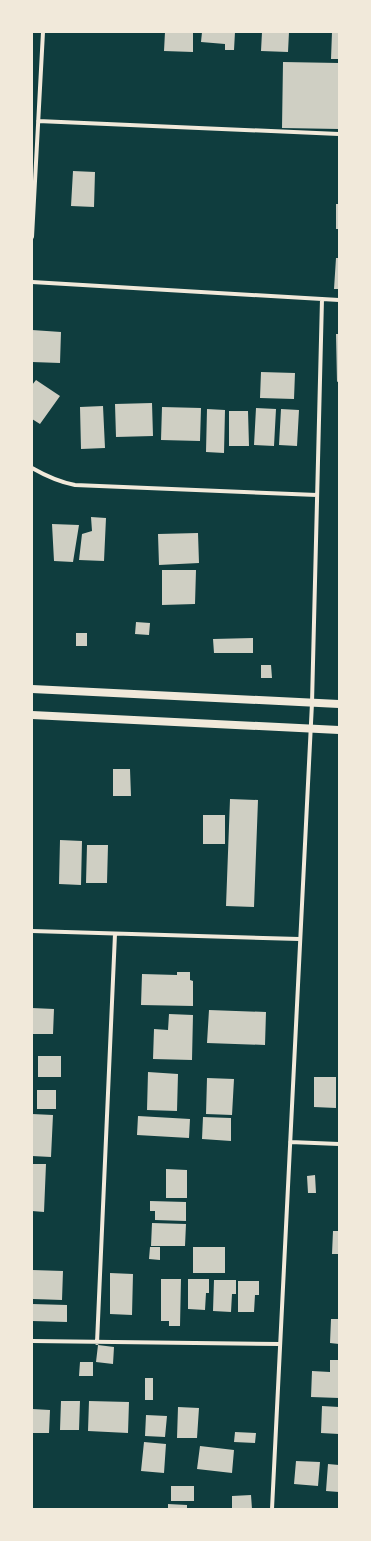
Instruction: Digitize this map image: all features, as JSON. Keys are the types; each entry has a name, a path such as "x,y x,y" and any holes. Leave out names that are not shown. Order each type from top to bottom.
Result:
{"main road":[{"path":"32,689 339,704"},
{"path":"32,715 339,730"}],"street":[{"path":"32,237 43,32"},
{"path":"38,121 339,134"},
{"path":"32,282 339,300"},
{"path":"272,1509 309,729 312,703 322,299"},
{"path":"32,468 62,483 75,485 317,495"},
{"path":"32,932 299,939"},
{"path":"96,1342 115,934"},
{"path":"290,1142 339,1144"},
{"path":"32,1341 280,1344"}],"building":[{"path":"165,32 193,32 193,52 164,51"},
{"path":"202,32 235,32 234,50 225,50 225,44 201,42"},
{"path":"262,32 289,32 288,52 261,51"},
{"path":"332,32 339,32 339,59 331,59"},
{"path":"283,62 339,63 339,129 282,128"},
{"path":"73,171 95,172 94,207 71,206"},
{"path":"336,204 339,204 339,229 336,229"},
{"path":"336,258 339,258 339,289 334,289"},
{"path":"32,330 61,332 60,363 32,362"},
{"path":"336,334 339,334 339,381 337,382"},
{"path":"261,372 295,373 294,399 260,398"},
{"path":"36,380 60,396 40,424 32,419 32,385"},
{"path":"152,403 153,436 116,437 115,404"},
{"path":"103,406 105,448 81,449 80,407"},
{"path":"162,407 201,408 200,441 161,440"},
{"path":"256,408 276,409 274,446 254,445"},
{"path":"207,409 225,410 224,453 206,452"},
{"path":"281,409 299,410 297,446 279,445"},
{"path":"229,411 248,411 249,446 229,446"},
{"path":"91,517 106,518 104,561 79,560 82,534 92,531"},
{"path":"52,524 79,525 73,562 54,561"},
{"path":"198,533 199,563 159,565 158,534"},
{"path":"162,570 196,570 195,604 162,605"},
{"path":"136,622 150,623 149,635 135,634"},
{"path":"76,633 87,633 87,646 76,646"},
{"path":"253,638 253,653 214,653 213,639"},
{"path":"261,665 271,665 272,678 261,678"},
{"path":"113,769 130,769 131,796 113,796"},
{"path":"230,799 258,800 254,907 226,906"},
{"path":"203,815 225,815 225,844 203,844"},
{"path":"60,840 82,841 81,885 59,884"},
{"path":"87,845 108,845 107,883 86,883"},
{"path":"177,972 190,972 190,980 193,981 193,1006 141,1005 142,974 177,975"},
{"path":"32,1008 54,1009 53,1034 32,1034"},
{"path":"209,1010 266,1012 265,1045 207,1043"},
{"path":"169,1014 193,1015 192,1060 153,1059 154,1029 168,1030"},
{"path":"38,1056 61,1056 61,1077 38,1077"},
{"path":"148,1072 178,1074 177,1111 147,1110"},
{"path":"314,1077 336,1077 336,1108 314,1107"},
{"path":"207,1078 234,1079 232,1115 206,1114"},
{"path":"37,1090 56,1090 56,1109 37,1109"},
{"path":"32,1114 53,1115 51,1157 32,1156"},
{"path":"138,1116 190,1119 189,1138 137,1135"},
{"path":"203,1117 231,1118 231,1141 202,1139"},
{"path":"32,1164 46,1164 44,1212 32,1211"},
{"path":"166,1169 187,1170 187,1198 166,1198"},
{"path":"315,1175 316,1193 308,1193 307,1176"},
{"path":"150,1201 186,1202 186,1221 155,1220 155,1211 150,1211"},
{"path":"152,1223 186,1224 185,1246 151,1246"},
{"path":"333,1231 339,1231 339,1254 332,1254"},
{"path":"150,1247 160,1247 160,1260 149,1259"},
{"path":"193,1247 225,1247 225,1273 193,1273"},
{"path":"32,1270 63,1271 62,1300 33,1299"},
{"path":"110,1273 133,1274 132,1315 110,1314"},
{"path":"161,1279 181,1279 180,1326 169,1326 169,1321 161,1321"},
{"path":"188,1279 209,1279 209,1293 206,1293 205,1310 188,1309"},
{"path":"214,1280 236,1280 236,1294 232,1294 231,1312 213,1311"},
{"path":"238,1281 259,1281 259,1295 255,1295 254,1312 238,1312"},
{"path":"32,1304 67,1305 67,1322 32,1321"},
{"path":"331,1319 339,1319 339,1344 330,1343"},
{"path":"98,1345 114,1347 113,1364 96,1362"},
{"path":"330,1360 339,1360 339,1398 311,1397 312,1371 330,1372"},
{"path":"80,1362 93,1362 93,1376 79,1376"},
{"path":"145,1378 153,1378 153,1400 145,1400"},
{"path":"61,1401 80,1401 79,1430 60,1430"},
{"path":"89,1401 129,1402 128,1433 88,1431"},
{"path":"322,1406 339,1407 339,1434 321,1433"},
{"path":"178,1407 199,1408 197,1438 177,1438"},
{"path":"32,1409 50,1410 49,1433 32,1433"},
{"path":"146,1415 167,1416 165,1437 145,1436"},
{"path":"235,1432 256,1433 255,1443 234,1442"},
{"path":"144,1442 166,1444 164,1473 141,1471"},
{"path":"200,1446 234,1450 232,1473 197,1469"},
{"path":"296,1461 320,1462 318,1486 294,1484"},
{"path":"328,1464 339,1465 339,1492 326,1491"},
{"path":"171,1486 194,1486 194,1501 171,1501"},
{"path":"251,1495 252,1509 232,1509 232,1496"},
{"path":"168,1504 187,1505 187,1509 168,1509"}]}
